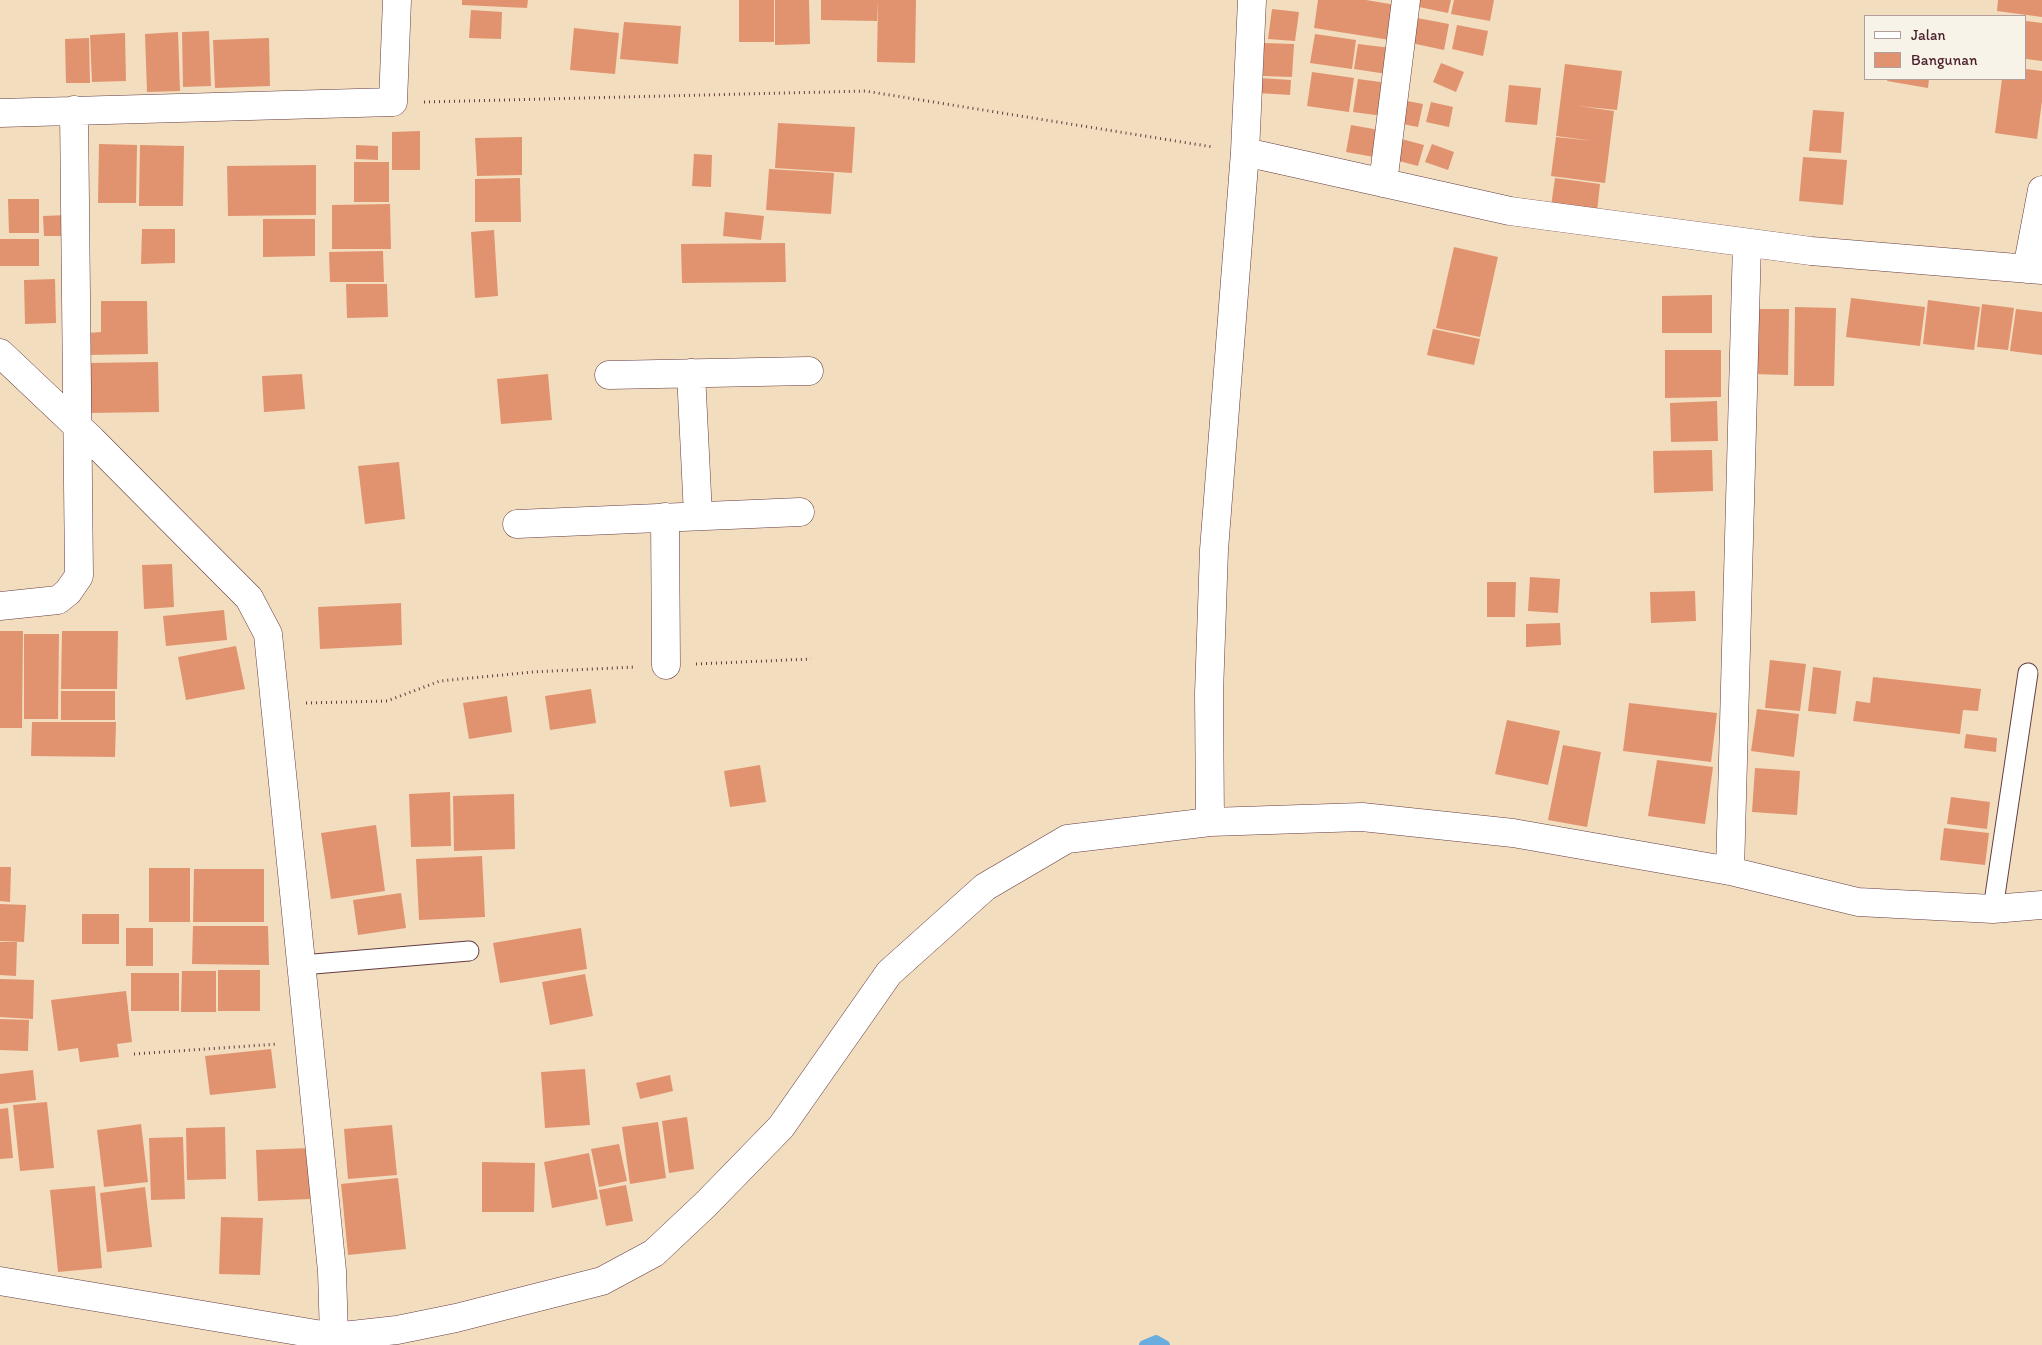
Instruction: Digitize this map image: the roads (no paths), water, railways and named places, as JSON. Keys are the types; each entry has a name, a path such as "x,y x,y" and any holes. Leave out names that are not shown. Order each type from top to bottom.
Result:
{"street":[{"path":"0,113 393,102 397,0"},
{"path":"1210,822 1209,693 1214,550 1245,152 1252,0"},
{"path":"1383,183 1406,0"},
{"path":"0,606 58,600 68,592 79,576 74,110"},
{"path":"1245,152 1510,211 1810,251 2034,270 2042,190"},
{"path":"1730,871 1746,242"},
{"path":"0,353 77,426 249,598 268,634 340,1341"},
{"path":"609,374 808,371"},
{"path":"691,373 698,515"},
{"path":"517,524 800,512"},
{"path":"666,517 666,665"},
{"path":"0,1281 340,1341 456,1318 602,1281 654,1253 706,1204 780,1127 889,973 985,887 1067,839 1210,822 1362,817 1513,833 1730,871 1858,902 1993,909 2042,905"}],"lane":[{"path":"1993,909 2028,673"},
{"path":"302,965 469,951"}],"waterway":[{"path":"1144,1345 1156,1340 1165,1345"}]}
